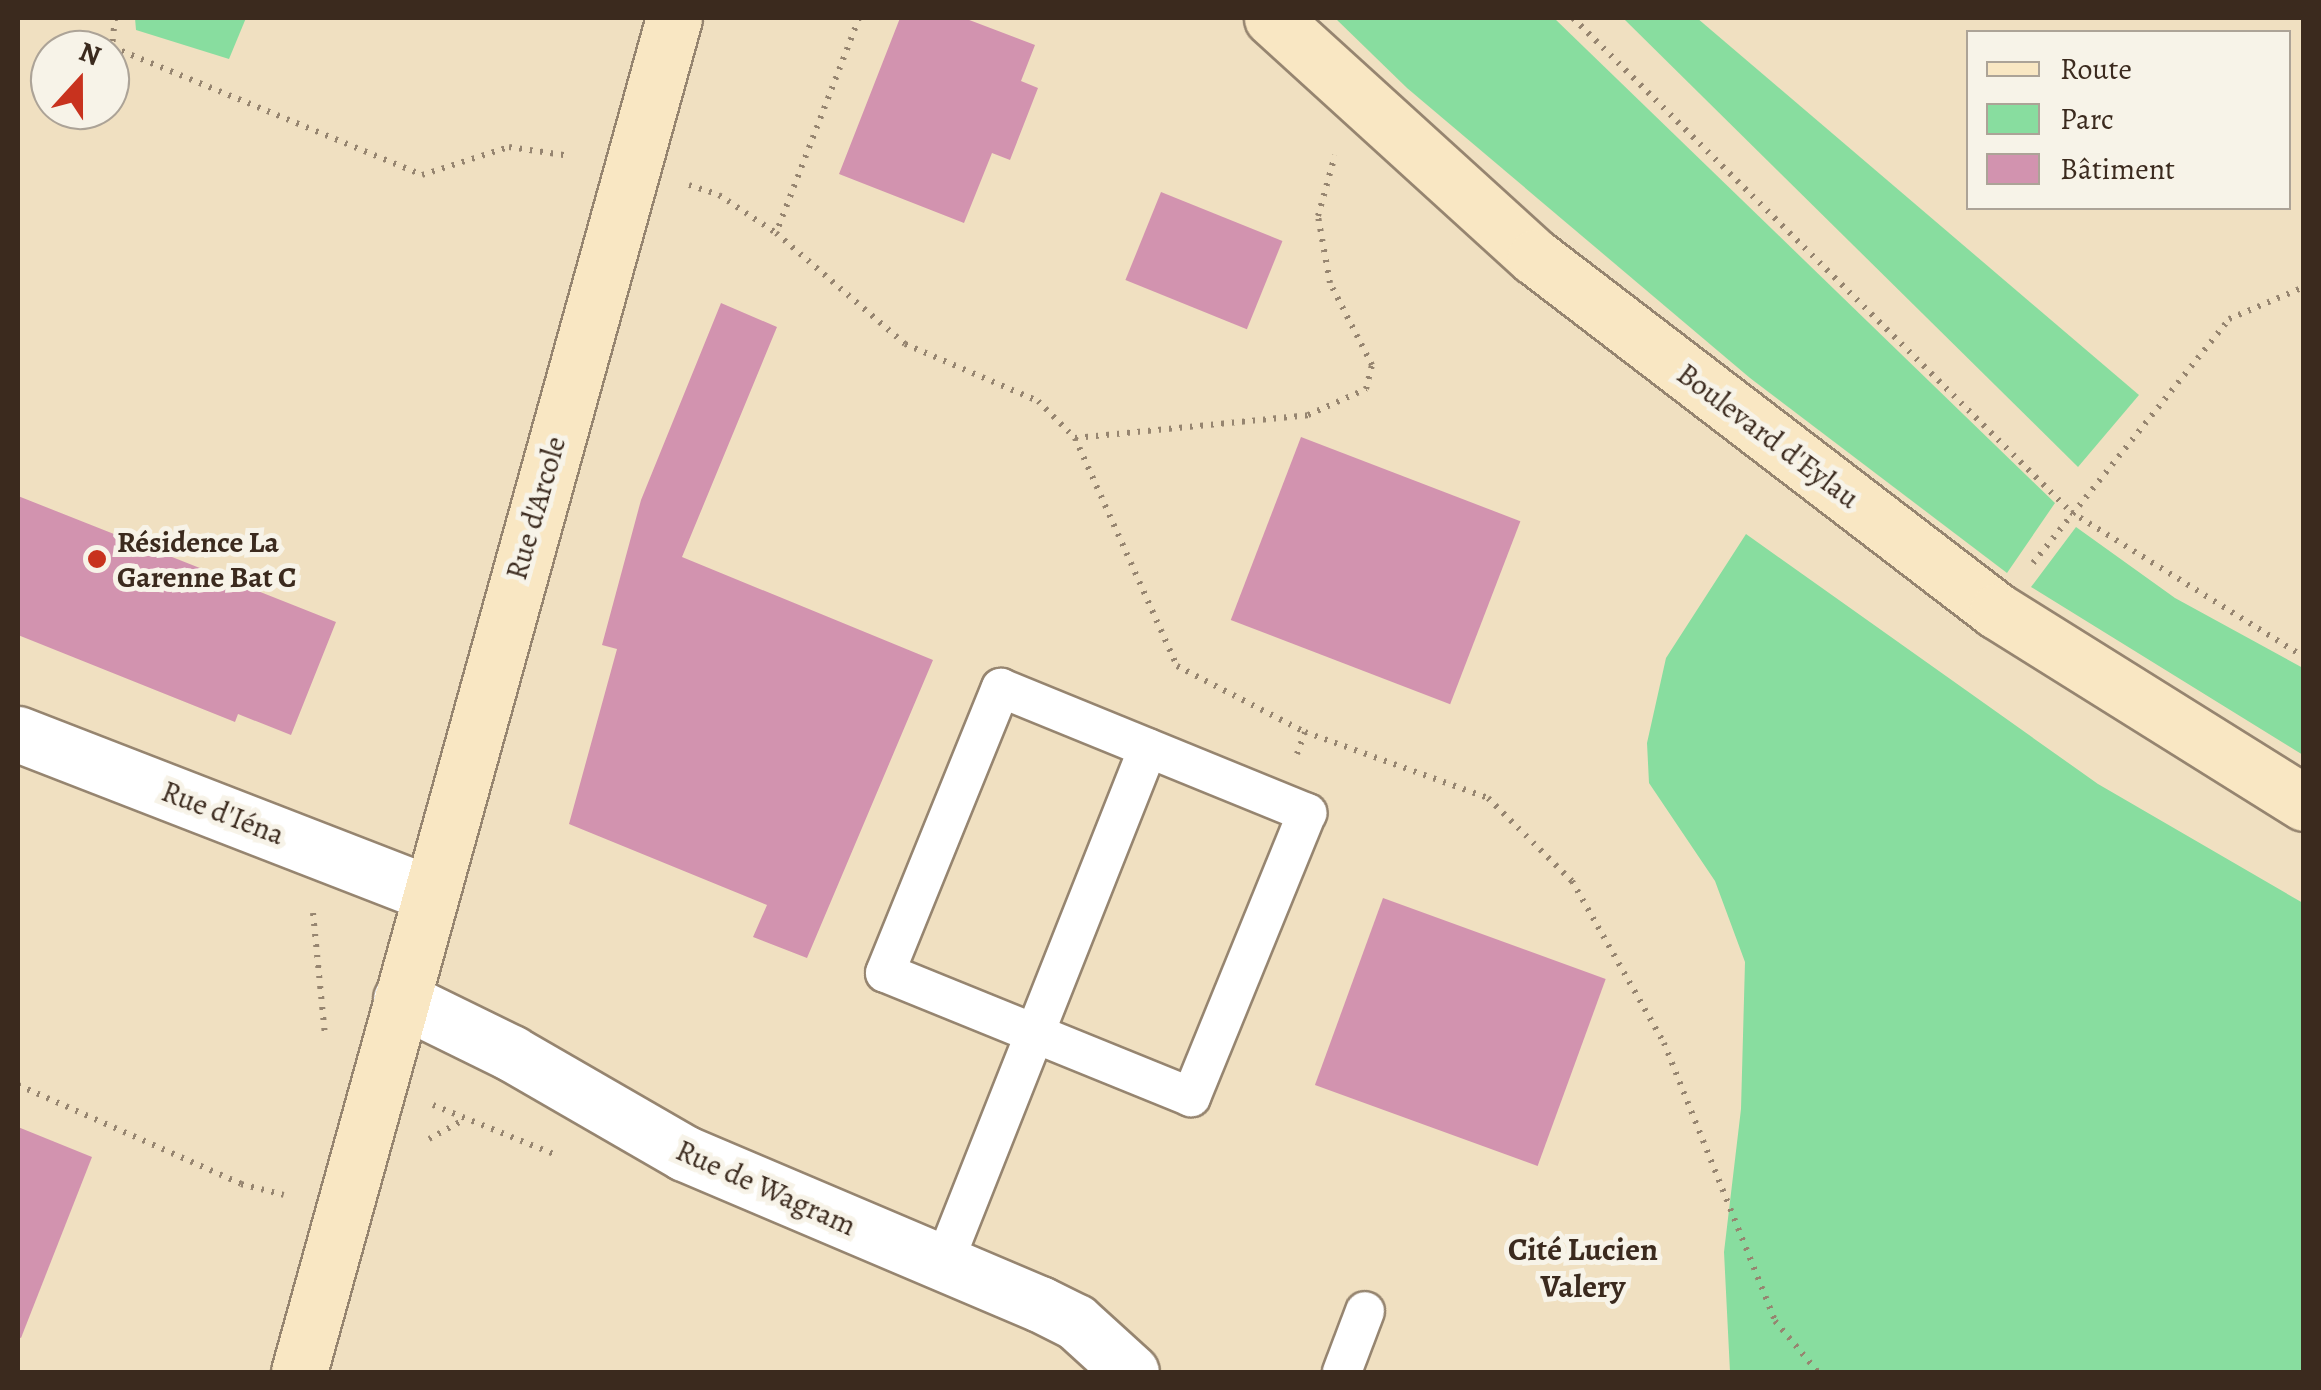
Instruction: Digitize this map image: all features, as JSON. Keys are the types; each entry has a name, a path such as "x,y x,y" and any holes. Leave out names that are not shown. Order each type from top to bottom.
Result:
{"main road":[{"name":"Rue d'Arcole","path":"299,1372 428,893 674,18"},
{"name":"Boulevard d'Eylau","path":"1272,18 1535,257 1997,611 2304,803"}],"street":[{"name":"Rue d'Iéna","path":"18,734 428,893"},
{"name":"Rue de Wagram","path":"401,999 511,1053 684,1153 1076,1322 1131,1372"}],"lane":[{"path":"1001,688 1148,748 1307,813 1191,1097 885,972 1001,688"},
{"path":"943,1266 1148,748"},
{"path":"1342,1372 1365,1312"}],"path":[{"path":"114,18 112,47 422,175 508,146 632,166 719,194 776,233 905,344 1038,401 1075,438 1178,666 1305,732 1488,798 1572,882 1664,1043 1775,1322 1818,1372"},
{"path":"776,233 859,18"},
{"path":"1573,18 2071,512 2304,657"},
{"path":"1075,438 1308,415 1366,389 1372,366 1330,283 1318,216 1351,91"},
{"path":"1997,611 2071,512 2230,319 2304,287"},
{"path":"1280,802 1305,732"},
{"path":"325,852 311,894 325,1042"},
{"path":"18,1085 241,1184 290,1196 295,1180"},
{"path":"422,1153 429,1140 465,1119"}],"green space":[{"path":"135,18 246,18 229,59 136,30"},
{"path":"1335,18 1554,18 2055,503 2007,573 1750,378 1407,88"},
{"path":"1623,18 1697,18 2139,395 2078,467"},
{"path":"2076,527 2175,598 2303,668 2303,755 2031,587"},
{"path":"1746,534 2098,784 2303,903 2303,1372 1730,1372 1724,1252 1741,1109 1745,962 1715,881 1649,783 1647,743 1666,658"}],"building":[{"path":"900,18 964,18 1035,45 1021,81 1038,88 1010,160 992,153 964,223 839,174"},
{"path":"1161,192 1282,241 1247,329 1125,280"},
{"path":"721,303 777,327 682,557 933,660 807,958 753,937 767,905 569,824 617,649 602,645 641,500"},
{"path":"1301,437 1520,521 1450,704 1231,620"},
{"name":"Résidence La Garenne Bat C","path":"18,496 336,622 291,735 238,714 235,722 18,635"},
{"path":"1383,898 1606,979 1538,1166 1315,1085"},
{"path":"18,1127 92,1157 21,1338 18,1337"}],"place":[{"name":"Résidence La Garenne Bat C","path":"97,559"}],"district":[{"name":"Cité Lucien Valery","path":"1583,1268"}]}
